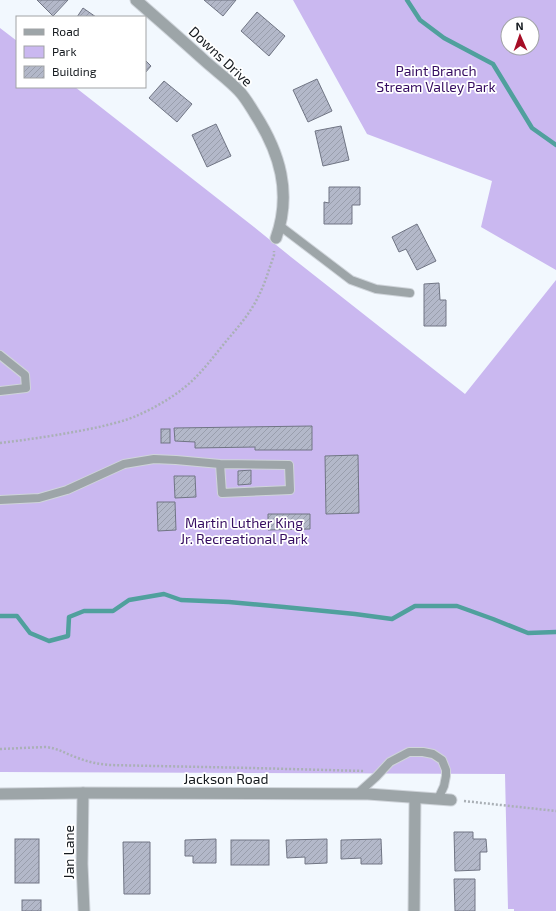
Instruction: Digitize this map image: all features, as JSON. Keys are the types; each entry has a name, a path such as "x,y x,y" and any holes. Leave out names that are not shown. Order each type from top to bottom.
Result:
{"street":[{"name":"Downs Drive","path":"136,0 240,92 263,127 275,151 282,176 283,210 276,238"},
{"name":"Jan Lane","path":"83,793 82,864 84,911"},
{"name":"Jackson Road","path":"0,794 357,794 451,800"},
{"path":"414,911 415,798"}],"lane":[{"path":"280,226 351,280 376,289 410,293"},
{"path":"0,355 25,375 26,388 0,391"},
{"path":"0,500 39,498 67,490 124,464 154,459 220,464 289,465 290,490 222,493 220,464"},
{"path":"357,794 390,762 409,752 423,752 433,754 442,760 446,770 444,786 438,799"}],"path":[{"path":"0,444 84,430 115,423 136,416 177,393 194,379 213,358 238,327 258,298 274,255 276,238"},
{"path":"0,749 46,747 59,749 89,762 109,764 364,771 372,772 378,775"},
{"path":"451,800 556,811"}],"green space":[{"name":"Paint Branch Stream Valley Park","path":"293,0 556,0 556,270 481,227 492,181 367,134"},
{"name":"Martin Luther King Jr. Recreational Park","path":"0,28 16,40 16,88 76,88 465,394 556,280 556,911 514,911 514,909 508,909 505,774 0,772"}],"building":[{"path":"37,0 68,0 53,16"},
{"path":"204,0 236,0 223,16"},
{"path":"83,8 95,16 78,16"},
{"path":"257,12 285,36 269,56 241,31"},
{"path":"146,61 151,66 146,72"},
{"path":"317,79 332,111 308,122 293,90"},
{"path":"164,81 192,104 177,122 149,98"},
{"path":"216,124 231,156 207,167 192,135"},
{"path":"341,126 349,160 323,166 315,131"},
{"path":"329,187 360,187 360,205 352,205 352,224 324,224 324,202 329,203"},
{"path":"417,224 436,261 417,270 406,249 399,252 392,237"},
{"path":"439,283 440,300 446,300 446,326 424,326 424,284"},
{"path":"312,426 312,450 255,450 255,447 195,448 195,442 175,441 174,428"},
{"path":"161,429 170,429 170,443 161,443"},
{"path":"358,455 359,513 326,514 325,456"},
{"path":"251,470 251,484 238,485 238,471"},
{"path":"174,476 195,476 196,497 175,498"},
{"path":"157,502 175,502 176,530 158,531"},
{"path":"268,514 310,514 310,529 268,530"},
{"path":"454,832 473,832 473,839 486,839 487,852 480,852 480,870 455,871"},
{"path":"15,839 39,839 39,883 15,883"},
{"path":"216,839 216,863 193,863 193,856 185,856 185,840"},
{"path":"327,839 327,863 305,864 305,857 287,858 286,840"},
{"path":"381,839 382,864 361,864 361,858 341,859 341,840"},
{"path":"231,840 269,840 269,865 231,865"},
{"path":"123,842 150,842 150,894 124,894"},
{"path":"454,879 475,879 475,911 455,911"},
{"path":"22,900 41,900 41,911 22,911"}],"waterway":[{"path":"407,0 420,20 444,38 493,64 532,128 556,145"},
{"path":"0,616 17,616 30,633 49,641 68,636 69,617 84,611 113,611 129,600 164,594 181,600 229,602 392,619 415,606 457,606 528,633 556,632"}]}
